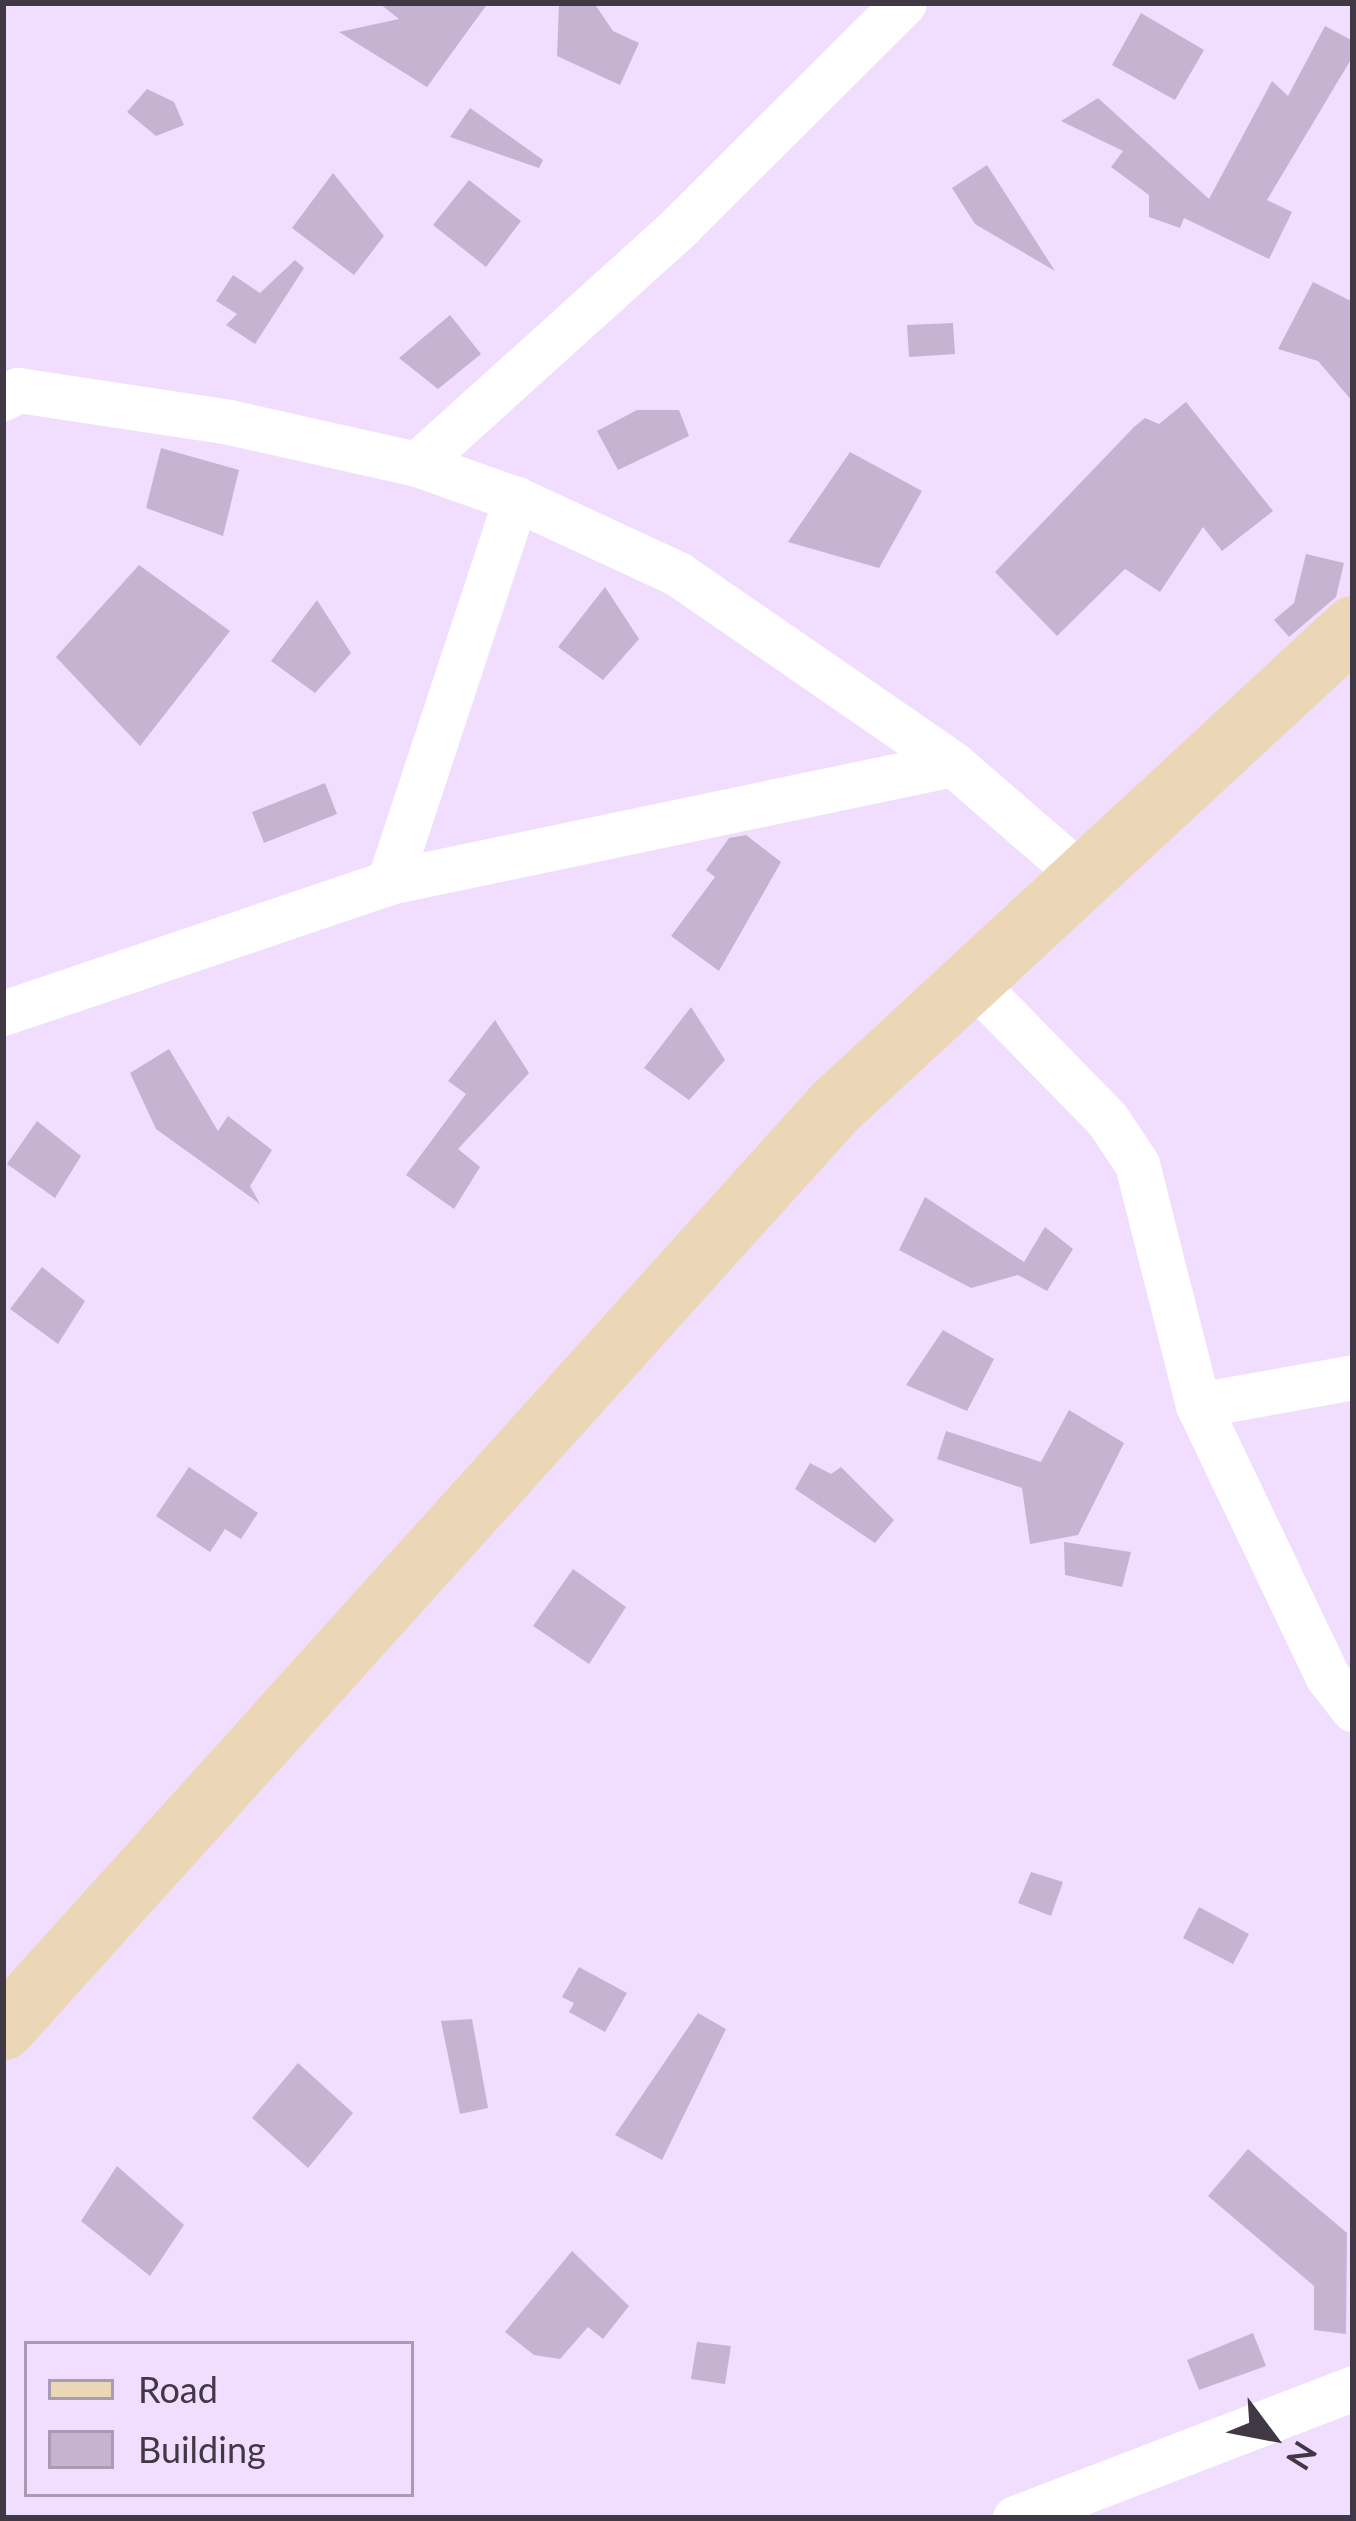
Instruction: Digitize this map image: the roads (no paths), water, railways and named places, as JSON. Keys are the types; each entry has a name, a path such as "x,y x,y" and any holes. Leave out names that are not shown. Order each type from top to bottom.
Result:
{"street":[{"path":"417,464 680,226 904,3"},
{"path":"8,383 417,464 516,500 678,574 953,764 1080,874"},
{"path":"389,882 516,500"},
{"path":"3,2028 835,1106 967,976 1353,627"},
{"path":"3,1012 389,882 953,764"},
{"path":"967,976 1094,1105 1137,1164 1198,1405 1328,1677 1353,1709"},
{"path":"1198,1405 1353,1377"},
{"path":"1015,2518 1353,2388"}]}
